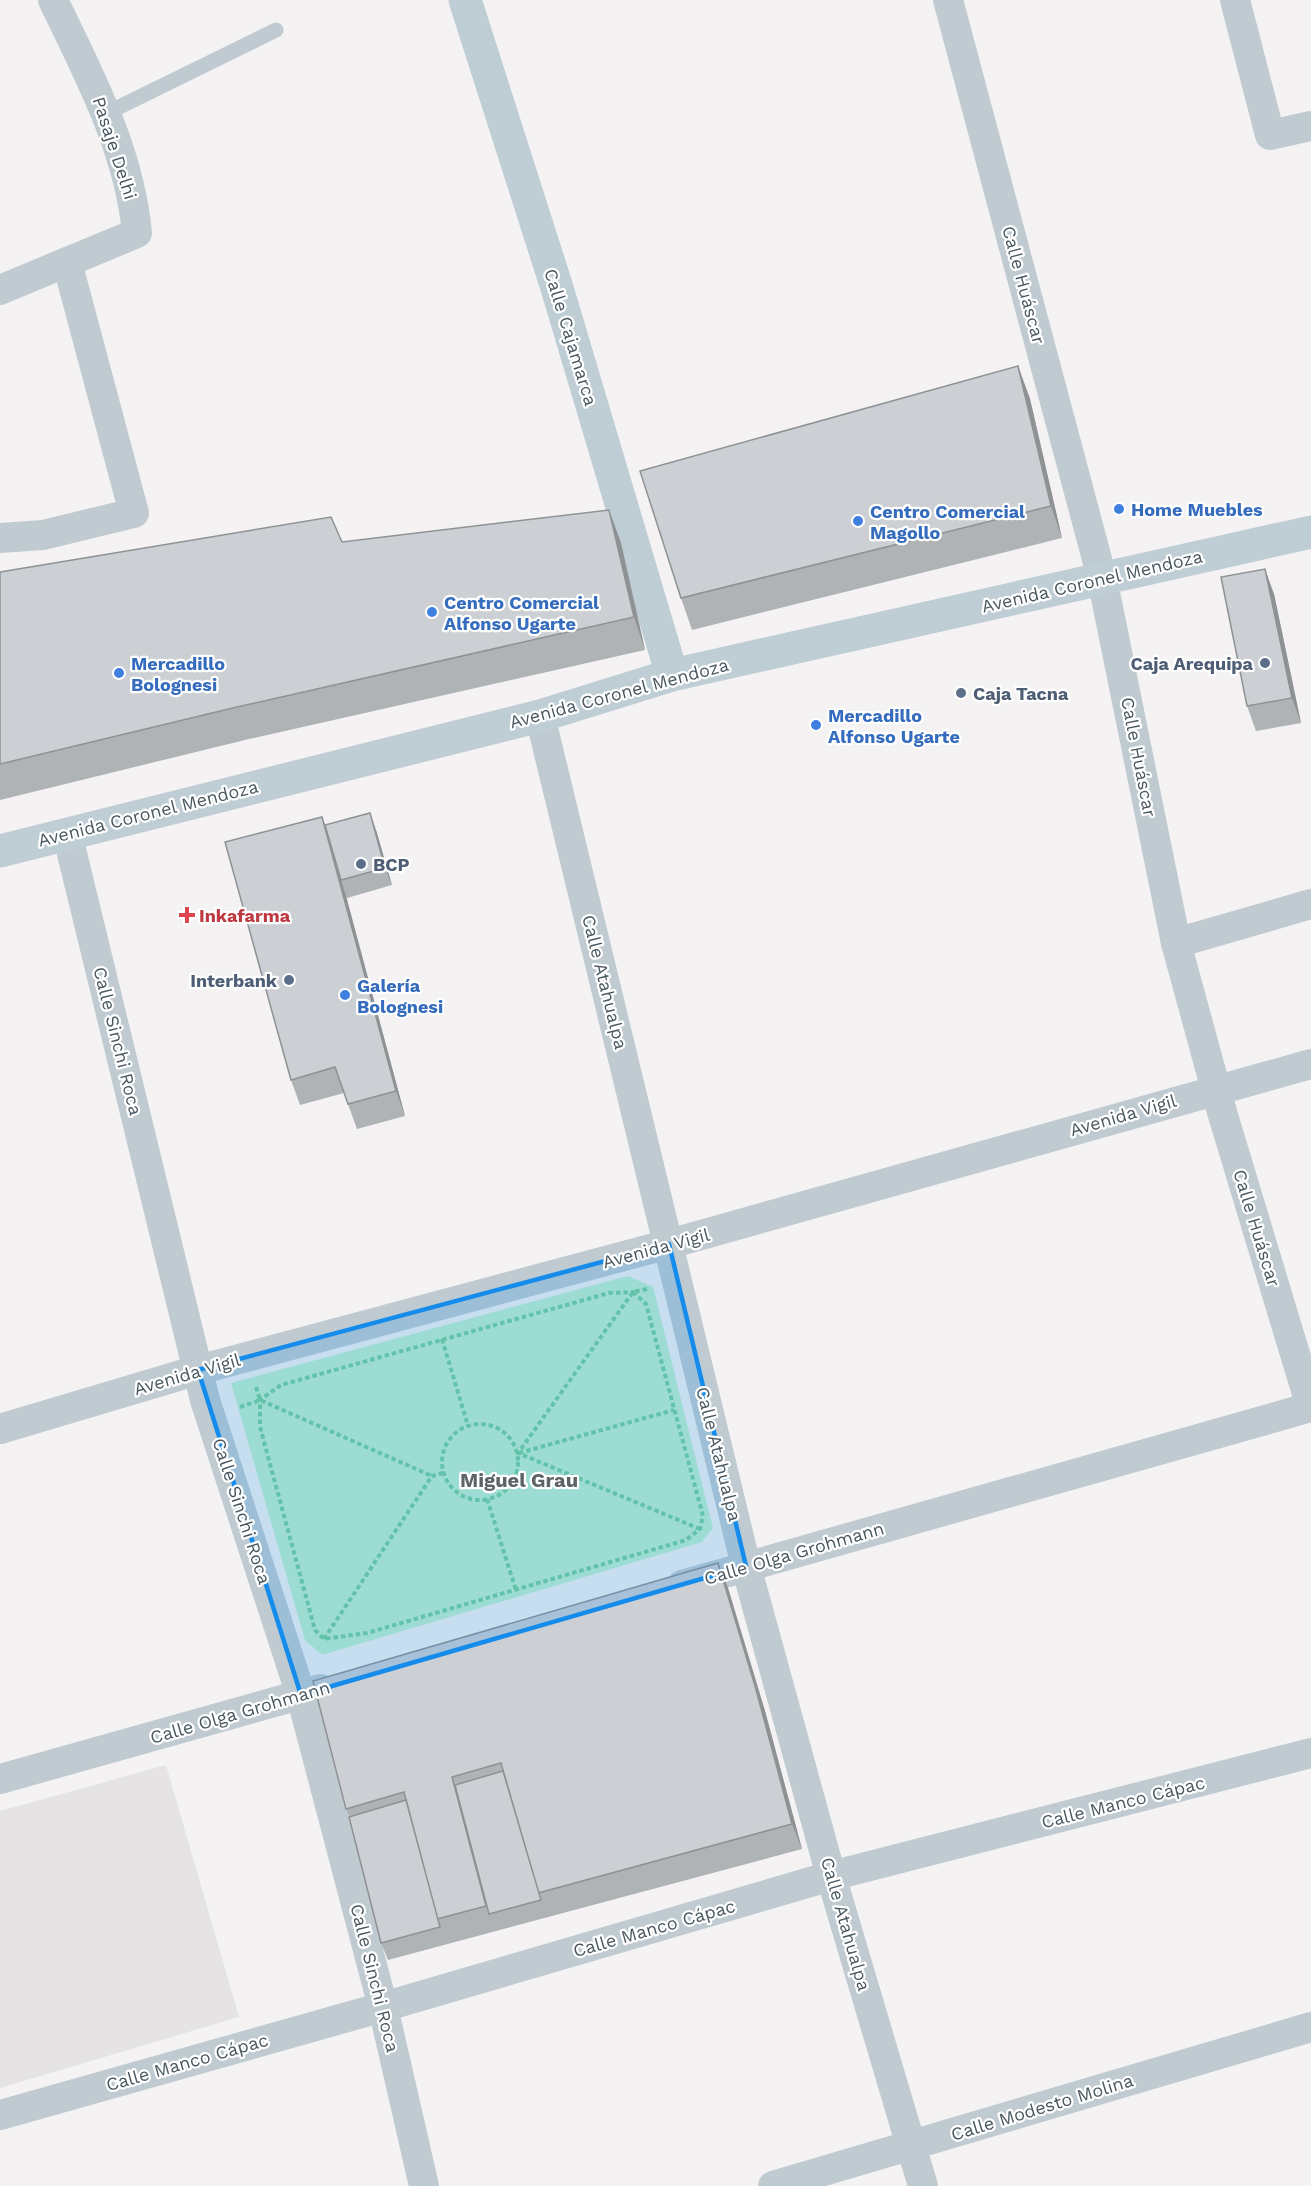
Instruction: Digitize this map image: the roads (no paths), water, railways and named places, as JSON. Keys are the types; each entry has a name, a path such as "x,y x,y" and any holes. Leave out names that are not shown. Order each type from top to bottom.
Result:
{"street":[{"name":"Pasaje Delhi","path":"53,0 107,113 133,195 137,233 67,262"},
{"name":"Calle Cajamarca","path":"465,0 557,288 672,675"},
{"name":"Calle Huáscar","path":"948,0 1102,579 1176,943 1216,1089 1311,1407"},
{"path":"1235,0 1270,135 1311,126"},
{"path":"0,290 67,262 134,513 43,536 0,538"},
{"name":"Avenida Coronel Mendoza","path":"0,850 540,716 672,675 1311,532"},
{"name":"Calle Atahualpa","path":"540,716 746,1566 831,1876 923,2186"},
{"name":"Calle Sinchi Roca","path":"67,833 198,1370 301,1695 383,2007 424,2186"},
{"path":"1176,943 1311,904"},
{"name":"Avenida Vigil","path":"0,1429 198,1370 669,1245 1311,1064"},
{"name":"Calle Olga Grohmann","path":"655,1593 1311,1407"},
{"name":"Calle Olga Grohmann","path":"0,1779 347,1681"},
{"name":"Calle Manco Cápac","path":"0,2115 383,2007 831,1876 1311,1753"},
{"name":"Calle Modesto Molina","path":"773,2186 1311,2026"}],"lane":[{"path":"107,113 276,30"}],"place":[{"name":"Home Muebles","path":"1119,509"},
{"name":"Centro Comercial Magollo","path":"858,521"},
{"name":"Centro Comercial Alfonso Ugarte","path":"432,612"},
{"name":"Caja Arequipa","path":"1265,663"},
{"name":"Mercadillo Bolognesi","path":"119,673"},
{"name":"Caja Tacna","path":"961,693"},
{"name":"Mercadillo Alfonso Ugarte","path":"816,725"},
{"name":"BCP","path":"361,864"},
{"name":"Inkafarma","path":"187,915"},
{"name":"Interbank","path":"289,980"},
{"name":"Galería Bolognesi","path":"345,995"}],"district":[{"name":"Miguel Grau","path":"519,1480"}]}
